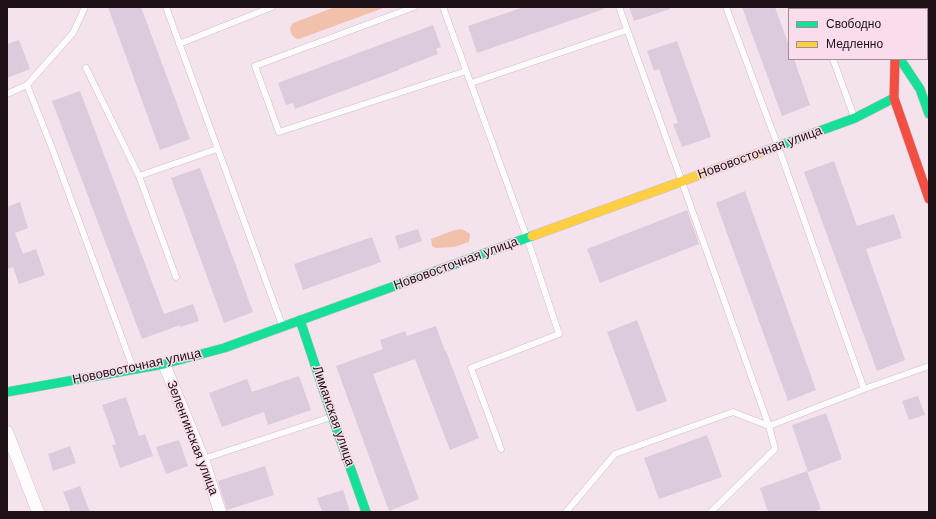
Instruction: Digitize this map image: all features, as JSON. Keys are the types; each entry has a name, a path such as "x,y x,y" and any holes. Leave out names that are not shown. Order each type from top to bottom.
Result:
{"main road":[{"path":"895,60 897,97 929,199"},
{"path":"901,60 920,89 929,114"},
{"name":"Нововосточная улица","path":"7,392 164,364 224,348 855,118 897,97"},
{"name":"Лиманская улица","path":"300,320 366,512"}],"street":[{"name":"Зеленгинская улица","path":"164,364 203,459 220,512"},
{"path":"7,432 38,512"}],"lane":[{"path":"7,94 27,85 73,33 85,7"},
{"path":"166,7 282,327"},
{"path":"179,44 272,7"},
{"path":"414,7 255,66 279,132 466,71"},
{"path":"451,7 443,8 527,238 559,334 471,368 502,449"},
{"path":"619,7 769,426 775,449 711,512"},
{"path":"726,7 778,146 864,389"},
{"path":"471,83 627,30"},
{"path":"834,60 855,118"},
{"path":"86,68 139,176 176,277"},
{"path":"27,85 55,155 134,370"},
{"path":"139,176 218,149"},
{"path":"566,512 615,454 733,412 769,426 864,389 929,366"},
{"path":"203,459 332,416"}],"shaded area":[{"path":"335,7 386,7 299,39 292,35 290,30 293,23"},
{"path":"459,229 470,234 469,242 454,247 436,248 432,246 431,239"}],"building":[{"path":"108,7 141,7 190,139 160,150"},
{"path":"524,7 604,7 604,9 477,53 468,26"},
{"path":"629,7 669,7 670,9 634,21"},
{"path":"742,7 775,7 788,43 788,60 794,60 810,105 782,116"},
{"path":"433,25 441,47 436,49 438,54 295,109 293,103 286,105 278,83"},
{"path":"19,40 30,69 7,78 7,44"},
{"path":"677,41 711,137 682,147 673,124 678,123 659,69 654,71 647,51"},
{"path":"80,91 164,314 193,304 199,321 180,327 180,325 142,339 52,101"},
{"path":"834,161 857,226 894,214 902,238 866,249 905,360 877,371 804,172"},
{"path":"200,168 253,312 224,323 171,178"},
{"path":"745,191 816,390 788,401 716,203"},
{"path":"20,202 28,228 15,233 23,254 36,249 45,275 19,284 13,267 7,269 7,207"},
{"path":"687,210 699,244 600,283 587,249"},
{"path":"418,229 422,241 399,249 395,236"},
{"path":"372,237 381,262 303,290 294,264"},
{"path":"637,320 667,401 637,412 607,332"},
{"path":"436,326 479,438 450,450 415,359 373,374 419,499 389,511 336,366 383,349 380,340 405,331 407,336"},
{"path":"299,376 311,410 268,425 264,412 222,427 209,393 247,379 252,392"},
{"path":"918,396 925,415 909,420 902,401"},
{"path":"126,397 139,436 145,434 153,456 120,468 112,445 116,444 102,405"},
{"path":"826,413 842,459 808,472 792,425"},
{"path":"707,435 722,477 659,499 644,458"},
{"path":"179,440 188,466 166,474 156,447"},
{"path":"70,446 76,463 53,471 48,454"},
{"path":"265,466 274,495 227,510 218,481"},
{"path":"807,471 821,509 813,512 768,512 760,488"},
{"path":"80,486 90,512 71,512 63,492"},
{"path":"343,490 350,512 322,512 317,498"}],"traffic: fast":[{"path":"901,60 920,89 929,114"},
{"path":"765,151 855,118 894,98"},
{"path":"7,392 164,364 224,348 532,236"},
{"path":"300,320 366,512"}],"traffic: slow":[{"path":"532,236 765,151"}],"traffic: jam":[{"path":"895,60 894,98 929,199"}]}
